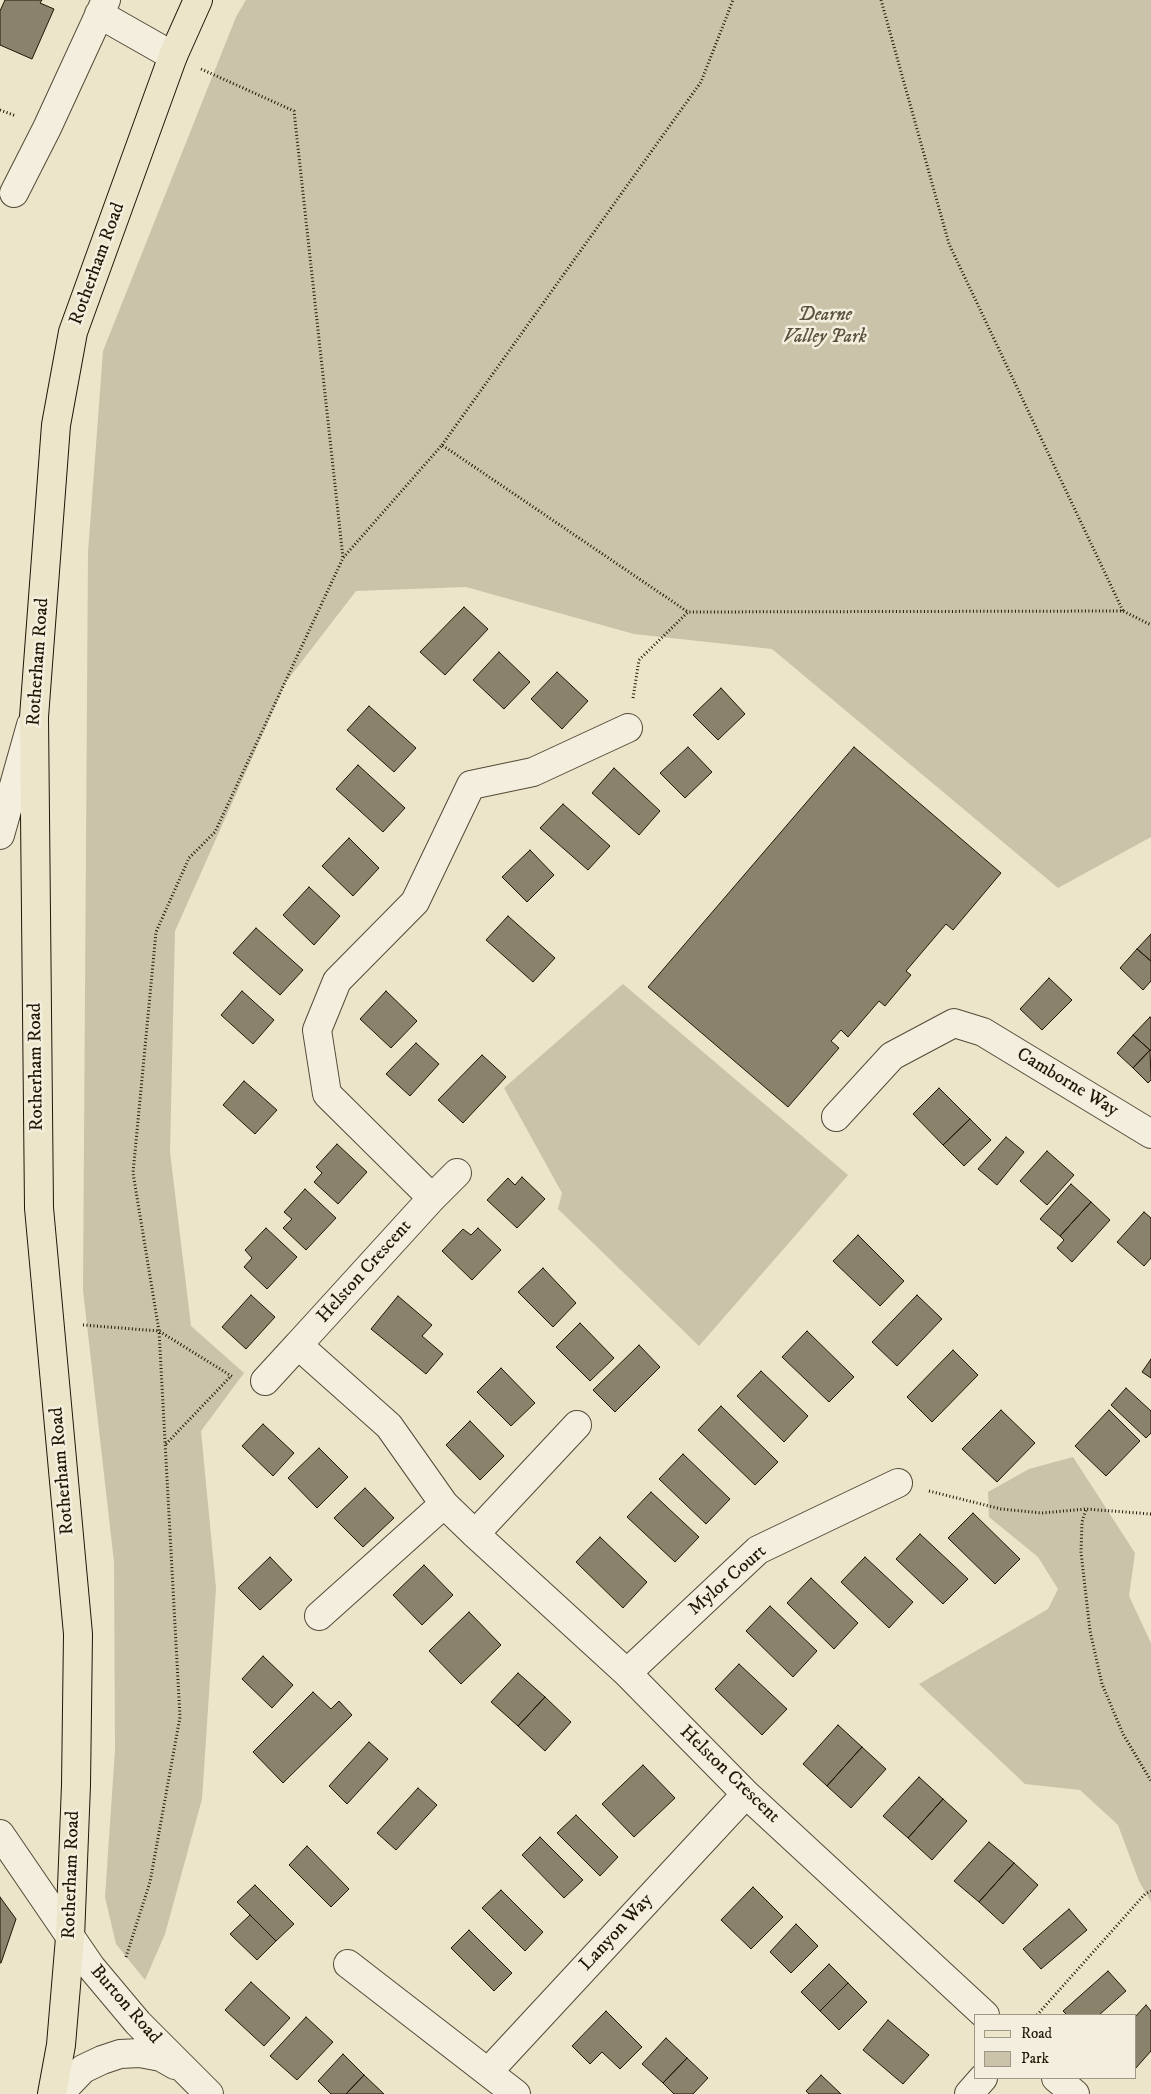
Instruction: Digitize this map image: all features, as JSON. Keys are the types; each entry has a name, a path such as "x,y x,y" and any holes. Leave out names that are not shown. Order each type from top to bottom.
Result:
{"main road":[{"name":"Rotherham Road","path":"52,2094 61,2045 70,1938 76,1776 78,1634 39,1208 34,716 56,426 73,332 173,56 198,0"}],"street":[{"path":"14,193 47,128 102,7 173,56"},
{"path":"0,835 34,716"},
{"path":"432,1198 327,1094 317,1030 337,981 415,902 471,785 533,772 628,728"},
{"name":"Camborne Way","path":"836,1117 892,1056 954,1023 983,1032 1151,1134"},
{"name":"Helston Crescent","path":"265,1381 457,1173"},
{"name":"Helston Crescent","path":"298,1345 389,1426 444,1504 627,1674 746,1794 984,2014"},
{"path":"475,1534 576,1425"},
{"name":"Mylor Court","path":"627,1674 758,1550 898,1483"},
{"path":"319,1616 444,1504"},
{"name":"Lanyon Way","path":"488,2071 746,1794"},
{"name":"Burton Road","path":"0,1834 70,1938 114,1996 138,2023 209,2094"},
{"path":"348,1964 516,2094"},
{"path":"58,2094 84,2069 120,2054 140,2053 161,2057 185,2070"},
{"path":"969,2094 981,2079"},
{"path":"1057,2079 1075,2094"}],"path":[{"path":"114,1996 150,1882 180,1717 159,1331 133,1173 156,932 189,858 215,832 343,558 442,445 701,82 732,0"},
{"path":"881,0 949,244 1124,611"},
{"path":"173,56 294,111 343,558"},
{"path":"442,445 688,612 1124,611 1151,625"},
{"path":"628,728 639,660 688,612"},
{"path":"49,1322 159,1331 238,1381 265,1381"},
{"path":"166,1444 231,1376"},
{"path":"898,1483 1001,1509 1042,1513 1086,1509 1151,1514"},
{"path":"1086,1509 1082,1522 1081,1552 1090,1631 1100,1675 1123,1734 1151,1781"},
{"path":"1038,2014 1145,1894 1151,1892"}],"green space":[{"name":"Dearne Valley Park","path":"246,0 1151,0 1151,837 1058,888 772,649 634,634 466,587 356,591 286,682 175,931 170,1152 191,1326 244,1373 201,1431 216,1588 202,1799 165,1934 145,1980 116,1944 105,1897 115,1750 114,1562 83,1290 88,552 103,351 236,17"},
{"path":"623,984 848,1175 699,1346 558,1209 562,1193 504,1088"},
{"path":"1073,1457 1135,1553 1129,1596 1151,1643 1151,1902 1139,1881 1118,1825 1080,1790 1025,1784 919,1684 1048,1609 1058,1589 1038,1557 989,1517 988,1492 1029,1469"}],"building":[{"path":"5,0 42,0 40,3 54,9 32,59 0,45 0,11"},
{"path":"464,607 488,629 445,675 420,652"},
{"path":"499,652 530,682 504,709 473,680"},
{"path":"557,672 588,701 562,729 531,699"},
{"path":"721,688 745,714 718,740 693,715"},
{"path":"369,706 416,748 394,772 347,730"},
{"path":"688,747 712,772 685,798 660,773"},
{"path":"854,747 1001,873 953,930 946,924 906,971 911,975 885,1006 879,1001 848,1037 841,1030 831,1041 839,1048 788,1107 648,987"},
{"path":"358,765 405,808 383,832 336,789"},
{"path":"614,768 660,811 639,835 592,793"},
{"path":"563,804 610,846 588,870 540,828"},
{"path":"349,838 379,868 353,896 322,866"},
{"path":"530,850 554,875 527,902 502,877"},
{"path":"309,887 340,916 314,945 283,915"},
{"path":"508,916 555,958 533,982 486,940"},
{"path":"256,928 303,970 280,995 233,953"},
{"path":"1151,934 1151,961 1137,949"},
{"path":"1137,949 1151,961 1151,981 1143,990 1120,968"},
{"path":"1049,978 1072,1000 1042,1030 1020,1009"},
{"path":"242,991 274,1020 253,1044 221,1015"},
{"path":"386,991 417,1021 391,1048 360,1019"},
{"path":"1151,1018 1151,1051 1133,1035"},
{"path":"1133,1035 1150,1050 1133,1068 1117,1053"},
{"path":"416,1043 439,1064 410,1096 386,1074"},
{"path":"1150,1050 1151,1080 1148,1083 1133,1068"},
{"path":"482,1055 506,1077 463,1123 438,1100"},
{"path":"244,1081 277,1110 255,1134 223,1105"},
{"path":"939,1088 970,1119 943,1145 913,1114"},
{"path":"970,1119 991,1140 964,1166 943,1145"},
{"path":"1006,1137 1024,1152 997,1185 978,1169"},
{"path":"337,1144 367,1172 338,1204 314,1182 322,1173 316,1167"},
{"path":"1047,1151 1074,1175 1047,1205 1020,1181"},
{"path":"522,1177 545,1199 517,1228 487,1200 508,1178 515,1185"},
{"path":"1071,1184 1091,1202 1060,1236 1040,1219"},
{"path":"305,1189 336,1218 306,1250 283,1228 292,1219 284,1212"},
{"path":"1091,1202 1110,1220 1072,1262 1057,1248 1064,1240 1060,1236"},
{"path":"1144,1212 1151,1218 1151,1258 1144,1266 1117,1242"},
{"path":"266,1228 297,1257 267,1289 244,1267 252,1258 245,1250"},
{"path":"478,1228 501,1250 472,1280 442,1251 463,1229 471,1235"},
{"path":"858,1235 904,1281 880,1306 833,1261"},
{"path":"543,1268 576,1303 553,1327 518,1292"},
{"path":"251,1295 275,1317 246,1349 222,1327"},
{"path":"917,1295 942,1319 897,1366 872,1342"},
{"path":"398,1296 432,1325 422,1336 443,1354 426,1374 371,1329"},
{"path":"580,1323 614,1358 590,1381 556,1347"},
{"path":"807,1331 854,1377 829,1402 782,1357"},
{"path":"639,1345 660,1367 615,1412 593,1390"},
{"path":"953,1350 978,1375 932,1422 907,1397"},
{"path":"1151,1359 1151,1378 1142,1372"},
{"path":"501,1368 535,1403 511,1426 477,1392"},
{"path":"761,1371 808,1416 784,1442 737,1396"},
{"path":"1126,1388 1151,1411 1151,1433 1146,1438 1111,1405"},
{"path":"721,1406 778,1462 755,1485 698,1430"},
{"path":"1001,1410 1035,1443 997,1482 962,1449"},
{"path":"1109,1410 1140,1441 1106,1476 1075,1446"},
{"path":"470,1421 504,1456 480,1480 446,1445"},
{"path":"263,1424 294,1453 273,1476 242,1446"},
{"path":"319,1448 348,1477 317,1508 288,1478"},
{"path":"683,1454 730,1499 706,1524 659,1479"},
{"path":"365,1488 394,1518 363,1547 334,1518"},
{"path":"651,1492 699,1537 675,1562 627,1517"},
{"path":"973,1513 1020,1559 995,1584 948,1538"},
{"path":"920,1534 968,1579 943,1604 896,1559"},
{"path":"600,1537 647,1582 623,1608 576,1562"},
{"path":"270,1557 292,1580 260,1610 238,1588"},
{"path":"865,1557 913,1602 889,1628 841,1582"},
{"path":"424,1565 453,1595 422,1625 393,1595"},
{"path":"811,1578 858,1623 834,1649 787,1603"},
{"path":"770,1606 817,1651 793,1677 746,1631"},
{"path":"469,1612 501,1645 461,1684 429,1651"},
{"path":"263,1656 293,1685 272,1708 242,1679"},
{"path":"739,1664 787,1709 762,1735 715,1689"},
{"path":"518,1673 545,1697 518,1726 491,1702"},
{"path":"313,1692 331,1709 339,1701 352,1715 283,1783 253,1752"},
{"path":"545,1697 571,1722 545,1751 518,1726"},
{"path":"838,1725 862,1747 827,1786 803,1764"},
{"path":"369,1742 388,1759 347,1804 329,1786"},
{"path":"862,1747 886,1769 851,1808 827,1786"},
{"path":"643,1765 675,1798 634,1837 602,1804"},
{"path":"919,1777 943,1799 908,1838 883,1816"},
{"path":"418,1788 437,1805 396,1850 377,1833"},
{"path":"943,1799 967,1821 932,1860 908,1838"},
{"path":"576,1815 618,1857 600,1876 557,1833"},
{"path":"540,1837 583,1880 564,1898 522,1855"},
{"path":"989,1842 1014,1863 979,1902 954,1881"},
{"path":"307,1846 349,1889 331,1907 289,1865"},
{"path":"1014,1863 1038,1885 1003,1924 979,1902"},
{"path":"255,1885 294,1924 276,1941 237,1902"},
{"path":"753,1887 783,1917 751,1949 721,1920"},
{"path":"501,1890 543,1932 525,1951 482,1908"},
{"path":"0,1897 16,1919 1,1963 0,1963"},
{"path":"1069,1909 1087,1930 1041,1969 1023,1949"},
{"path":"250,1915 276,1941 257,1960 230,1934"},
{"path":"796,1924 818,1946 791,1973 770,1952"},
{"path":"469,1930 512,1973 494,1991 451,1948"},
{"path":"829,1964 848,1983 820,2011 801,1992"},
{"path":"1108,1971 1126,1991 1100,2014 1066,2014 1063,2011"},
{"path":"251,1982 290,2018 264,2046 225,2010"},
{"path":"848,1983 867,2002 839,2030 820,2011"},
{"path":"1146,2005 1151,2011 1151,2051 1136,2068 1136,2016"},
{"path":"606,2011 642,2047 620,2069 602,2052 590,2064 572,2046"},
{"path":"306,2017 333,2042 297,2080 270,2056"},
{"path":"888,2020 929,2055 903,2084 863,2050"},
{"path":"666,2038 687,2058 663,2083 642,2064"},
{"path":"343,2054 364,2075 346,2094 331,2094 318,2081"},
{"path":"687,2058 708,2078 693,2094 674,2094 663,2083"},
{"path":"364,2075 384,2094 346,2094"},
{"path":"821,2075 841,2094 809,2094 806,2091"}]}
